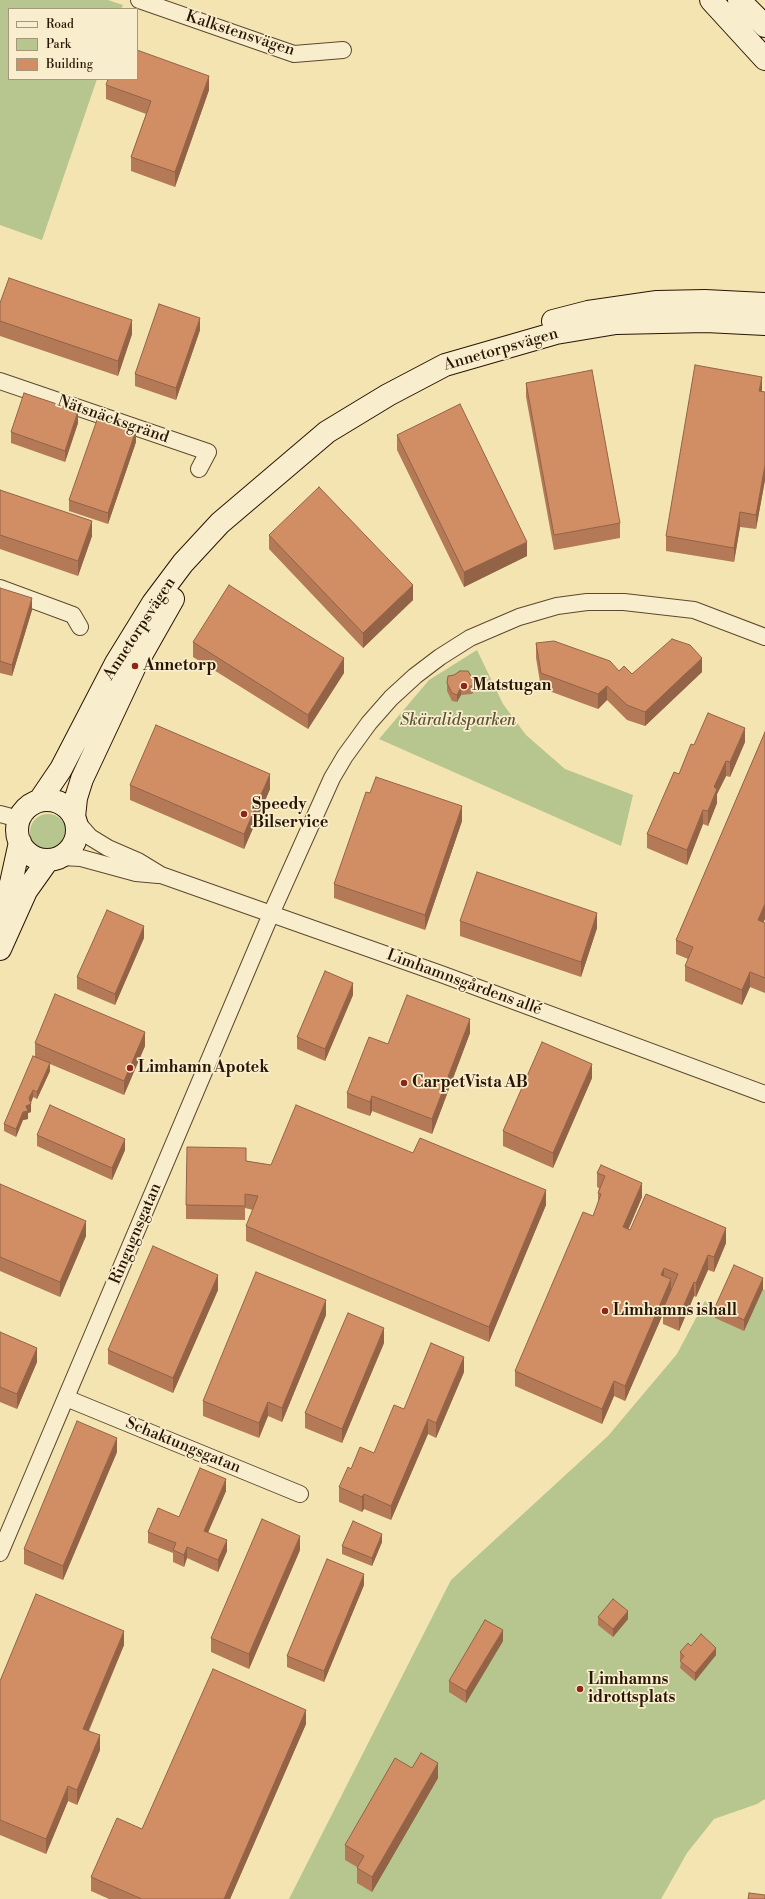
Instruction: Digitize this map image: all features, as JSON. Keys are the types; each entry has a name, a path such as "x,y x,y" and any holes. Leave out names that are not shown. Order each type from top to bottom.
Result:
{"main road":[{"path":"711,0 765,59"},
{"path":"739,0 765,26"},
{"path":"739,303 765,299"},
{"path":"445,365 519,329 588,312 657,302 705,301 765,304"},
{"name":"Annetorpsvägen","path":"0,913 11,883 20,842 17,831 9,817 40,800 61,769 116,663 154,603 183,564 220,523 327,432 388,395 445,365 556,333 616,323 706,321 765,324"},
{"name":"Annetorpsvägen","path":"0,948 26,891 54,858 69,850 75,840 77,828 75,819 76,798 82,778 135,666 154,631 174,597 219,536 270,479"},
{"path":"40,800 57,801 67,807 75,819"},
{"path":"20,842 31,855 54,858"}],"street":[{"name":"Kalkstensvägen","path":"139,0 294,54 343,50"},
{"name":"Nätsnäcksgränd","path":"0,381 208,452 199,469"},
{"path":"0,588 73,615 80,627"},
{"name":"Ringugnsgatan","path":"0,1553 271,914 332,778 365,728 390,698 440,657 470,638 519,617 557,606 587,602 624,602 694,610 765,637"},
{"name":"Limhamnsgårdens allé","path":"75,819 90,836 108,848 138,861 161,875 441,974 765,1094"},
{"name":"Limhamnsgårdens allé","path":"54,858 82,858 136,873 161,875"},
{"name":"Schaktungsgatan","path":"66,1398 300,1494"}],"green space":[{"path":"0,0 108,0 123,5 122,8 8,8 8,80 97,80 42,240 0,225"},
{"name":"Skäralidsparken","path":"477,650 503,704 526,735 565,769 633,795 621,846 379,739 429,680"},
{"path":"48,814 58,817 63,822 66,832 63,842 58,847 48,850 38,847 33,842 30,832 33,822 38,817"},
{"name":"Limhamns idrottsplats","path":"734,1276 765,1290 765,1799 757,1804 714,1819 687,1853 661,1899 289,1899 451,1580 608,1436 677,1354 705,1301 720,1309"}],"building":[{"path":"138,50 209,76 175,172 131,157 151,101 106,85 108,80 138,80"},
{"path":"9,278 132,320 118,361 0,321 0,303"},
{"path":"159,304 200,318 176,388 135,374"},
{"path":"695,365 762,377 759,391 765,392 765,465 756,515 740,512 734,548 666,536"},
{"path":"592,370 620,523 554,535 526,383"},
{"path":"24,393 78,411 65,451 11,432"},
{"path":"460,404 527,542 464,572 397,435"},
{"path":"98,417 136,430 108,513 69,500"},
{"path":"319,487 413,585 363,633 269,535"},
{"path":"0,490 92,521 78,561 0,535"},
{"path":"229,585 344,658 308,715 193,642"},
{"path":"0,588 32,598 12,665 0,661"},
{"path":"672,639 690,645 702,658 645,712 627,705 607,686 598,694 541,673 536,643 554,641 610,661 619,671 624,666 632,674"},
{"path":"460,671 468,671 474,681 472,686 461,687 457,695 452,693 447,683 448,676 454,675"},
{"path":"708,713 745,728 730,762 726,761 714,787 717,789 708,811 703,810 687,850 647,834 674,772 679,774 691,744 694,745"},
{"path":"156,725 270,774 244,834 130,785"},
{"path":"765,732 765,904 758,920 765,923 765,978 750,972 742,990 685,966 693,947 676,940"},
{"path":"376,777 462,806 425,915 334,884 366,792 370,793"},
{"path":"477,872 597,913 581,962 460,921"},
{"path":"107,910 144,926 115,994 77,977"},
{"path":"325,971 353,983 325,1049 297,1037"},
{"path":"55,994 145,1032 124,1081 35,1043"},
{"name":"CarpetVista AB","path":"407,995 470,1019 432,1119 372,1096 370,1102 347,1093 369,1037 388,1044"},
{"path":"542,1042 592,1064 553,1153 503,1131"},
{"path":"33,1056 50,1063 37,1092 33,1090 29,1098 31,1104 26,1106 28,1111 23,1112 16,1129 4,1124"},
{"path":"50,1105 125,1139 112,1168 37,1135"},
{"path":"296,1105 413,1153 420,1138 546,1190 489,1327 246,1226 258,1196 245,1194 245,1206 186,1205 187,1147 246,1148 246,1161 271,1165"},
{"name":"Limhamns ishall","path":"601,1165 642,1183 623,1227 630,1230 646,1194 726,1228 714,1257 708,1255 679,1316 663,1309 678,1274 664,1268 661,1275 671,1279 625,1386 614,1381 602,1409 515,1371 583,1212 593,1216 601,1194 598,1193 605,1176 597,1173"},
{"path":"0,1184 86,1221 60,1282 0,1257"},
{"path":"153,1246 218,1275 173,1378 108,1350"},
{"path":"734,1265 763,1278 744,1320 715,1307"},
{"path":"256,1272 326,1300 282,1408 268,1402 259,1423 203,1401"},
{"path":"348,1313 384,1328 342,1429 305,1413"},
{"path":"0,1332 37,1348 17,1394 0,1387"},
{"path":"431,1343 464,1357 436,1423 428,1419 391,1506 364,1494 362,1497 339,1487 348,1467 351,1469 360,1447 374,1453 394,1405 404,1409"},
{"path":"77,1421 117,1438 63,1566 24,1549"},
{"path":"200,1468 226,1479 204,1531 227,1540 218,1560 187,1547 184,1555 173,1550 176,1543 148,1532 158,1508 179,1517"},
{"path":"262,1519 300,1536 249,1654 211,1638"},
{"path":"353,1521 382,1534 372,1558 342,1546"},
{"path":"327,1559 364,1574 324,1671 287,1656"},
{"path":"36,1594 124,1631 83,1729 100,1735 77,1790 68,1786 46,1839 0,1820 0,1681"},
{"path":"613,1599 628,1611 613,1629 598,1617"},
{"path":"485,1620 503,1630 466,1691 449,1681"},
{"path":"701,1634 716,1648 695,1673 680,1661 684,1656 680,1652 688,1643 691,1646"},
{"path":"213,1669 306,1710 224,1899 142,1899 91,1877 117,1818 142,1829"},
{"path":"421,1753 438,1763 372,1877 357,1868 364,1856 345,1845 395,1758 412,1768"},
{"path":"749,1893 765,1895 765,1899 748,1899"}],"place":[{"name":"Annetorp","path":"135,666"},
{"name":"Matstugan","path":"464,686"},
{"name":"Speedy Bilservice","path":"244,814"},
{"name":"Limhamn Apotek","path":"130,1068"},
{"name":"CarpetVista AB","path":"404,1083"},
{"name":"Limhamns ishall","path":"605,1311"},
{"name":"Limhamns idrottsplats","path":"580,1689"}]}
